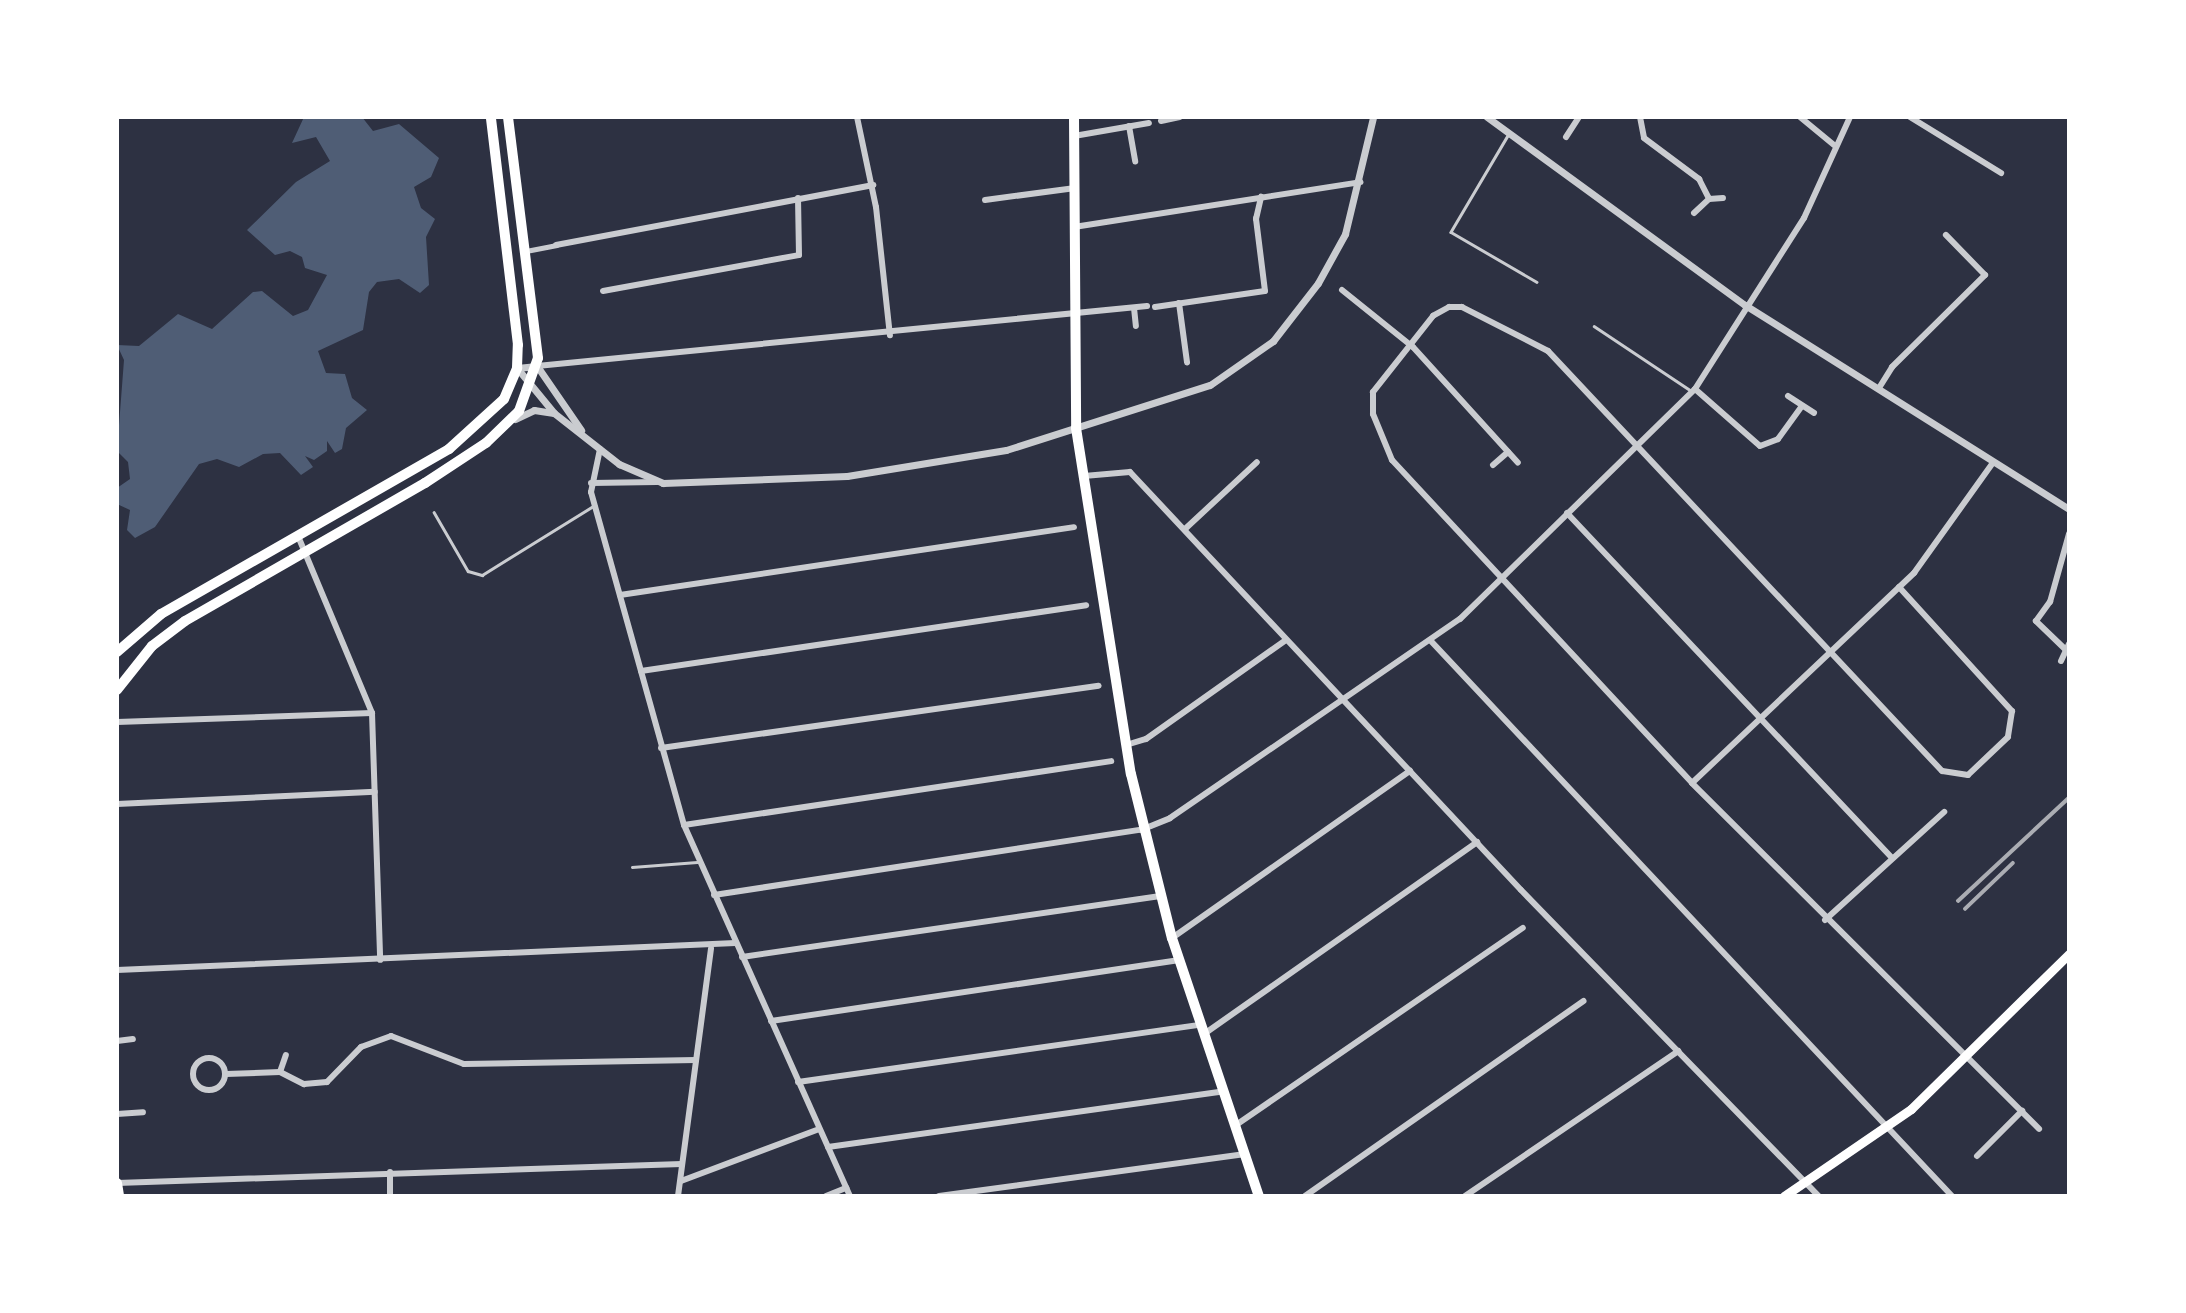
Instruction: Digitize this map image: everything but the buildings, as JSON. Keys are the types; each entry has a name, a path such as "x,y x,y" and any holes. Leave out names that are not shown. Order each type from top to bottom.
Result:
{"highway":[{"path":"117,652 128,640 476,429 504,399 517,368 491,117"},
{"path":"117,690 121,678 172,630 304,550 425,483 508,423 532,386 537,366 508,117"},
{"path":"1074,117 1076,429 1126,745 1141,830 1159,896 1259,1196"},
{"path":"117,642 128,640"},
{"path":"117,1183 119,1196"}],"main road":[{"path":"1784,1196 1889,1127 2069,954"}],"street":[{"path":"857,117 873,185 890,335"},
{"path":"1161,121 1180,117"},
{"path":"591,483 847,476 997,453 1210,385 1246,365 1297,311 1332,261 1360,182 1373,117"},
{"path":"1488,117 1745,305 1879,388 1992,464 2069,509"},
{"path":"1566,137 1579,117"},
{"path":"1640,117 1644,138 1699,178 1709,199"},
{"path":"1800,117 1834,145"},
{"path":"714,895 1141,830 1170,818 1430,640 1500,580 1694,390 1745,305 1804,218 1834,145 1850,117"},
{"path":"1910,117 2001,173"},
{"path":"1074,136 1149,123"},
{"path":"1129,126 1135,161"},
{"path":"1074,227 1360,182"},
{"path":"524,252 873,185"},
{"path":"985,200 1075,188"},
{"path":"1155,307 1265,291 1256,219 1261,197"},
{"path":"603,291 799,255 797,198"},
{"path":"1694,213 1709,199 1723,198"},
{"path":"1879,388 1892,367 1985,275 1946,235"},
{"path":"1342,290 1413,347 1518,463"},
{"path":"1179,303 1187,362"},
{"path":"517,368 1074,318 1147,306"},
{"path":"1899,587 2012,711 2008,737 1981,768 1968,775 1942,771 1633,449 1548,351 1462,307 1433,316 1413,347 1373,392 1380,437 1392,460 1500,580 1825,920 1866,951 2039,1129"},
{"path":"1134,309 1136,326"},
{"path":"537,366 581,430 600,449 629,470 663,483"},
{"path":"517,368 554,413 581,430"},
{"path":"1694,390 1760,446 1778,439 1802,405"},
{"path":"1788,396 1814,413"},
{"path":"508,423 534,410 554,413"},
{"path":"600,449 591,483 595,505 684,825 697,862 850,1196"},
{"path":"1493,465 1508,452"},
{"path":"1185,529 1257,462"},
{"path":"1692,783 1899,587 1992,464"},
{"path":"1084,476 1130,472 1477,842 1819,1196"},
{"path":"1567,513 1892,858"},
{"path":"620,595 1074,527"},
{"path":"2061,661 2067,647 2036,621 2050,602 2069,534"},
{"path":"298,536 372,713 380,960"},
{"path":"641,671 1086,605"},
{"path":"1126,745 1146,739 1286,640"},
{"path":"1430,640 1952,1196"},
{"path":"662,748 1098,686"},
{"path":"117,722 372,713"},
{"path":"684,825 1111,761"},
{"path":"1172,939 1410,771"},
{"path":"117,804 374,792"},
{"path":"1825,920 1944,812"},
{"path":"799,1082 1203,1030 1477,842"},
{"path":"742,957 1159,896"},
{"path":"1236,1125 1523,928"},
{"path":"117,970 711,948 735,943"},
{"path":"678,1196 711,948"},
{"path":"771,1021 1179,960"},
{"path":"1305,1196 1583,1001"},
{"path":"226,1074 209,1058 193,1073 208,1091 226,1074 280,1072 304,1084 327,1082 379,1037 400,1037 464,1064 696,1060"},
{"path":"117,1041 133,1039"},
{"path":"1465,1196 1678,1051"},
{"path":"280,1072 286,1055"},
{"path":"828,1147 1224,1091"},
{"path":"1977,1156 2022,1111"},
{"path":"117,1114 143,1112"},
{"path":"681,1181 819,1129"},
{"path":"939,1196 1245,1154"},
{"path":"117,1183 682,1164"},
{"path":"390,1172 390,1196"},
{"path":"826,1196 846,1188"}],"lane":[{"path":"1511,132 1451,232 1537,282"},
{"path":"1594,326 1694,390"},
{"path":"434,512 474,575 595,505"},
{"path":"632,867 697,862"}],"water":[{"path":"304,117 362,117 373,131 399,124 439,158 431,177 414,187 421,208 435,219 426,237 429,285 420,293 399,279 377,282 369,292 363,330 318,351 326,373 345,374 352,398 367,410 346,428 342,449 335,453 327,441 327,451 314,460 305,456 313,467 301,475 280,453 263,454 239,467 217,459 199,464 155,527 135,538 127,530 130,510 117,504 117,488 130,479 128,462 117,451 124,360 117,345 139,346 178,314 212,329 253,292 262,291 293,316 308,310 327,275 305,268 302,257 290,251 275,255 247,230 296,182 330,161 316,137 292,143"}],"railway":[{"path":"1958,901 2069,798"},
{"path":"1965,909 2013,863"}]}
